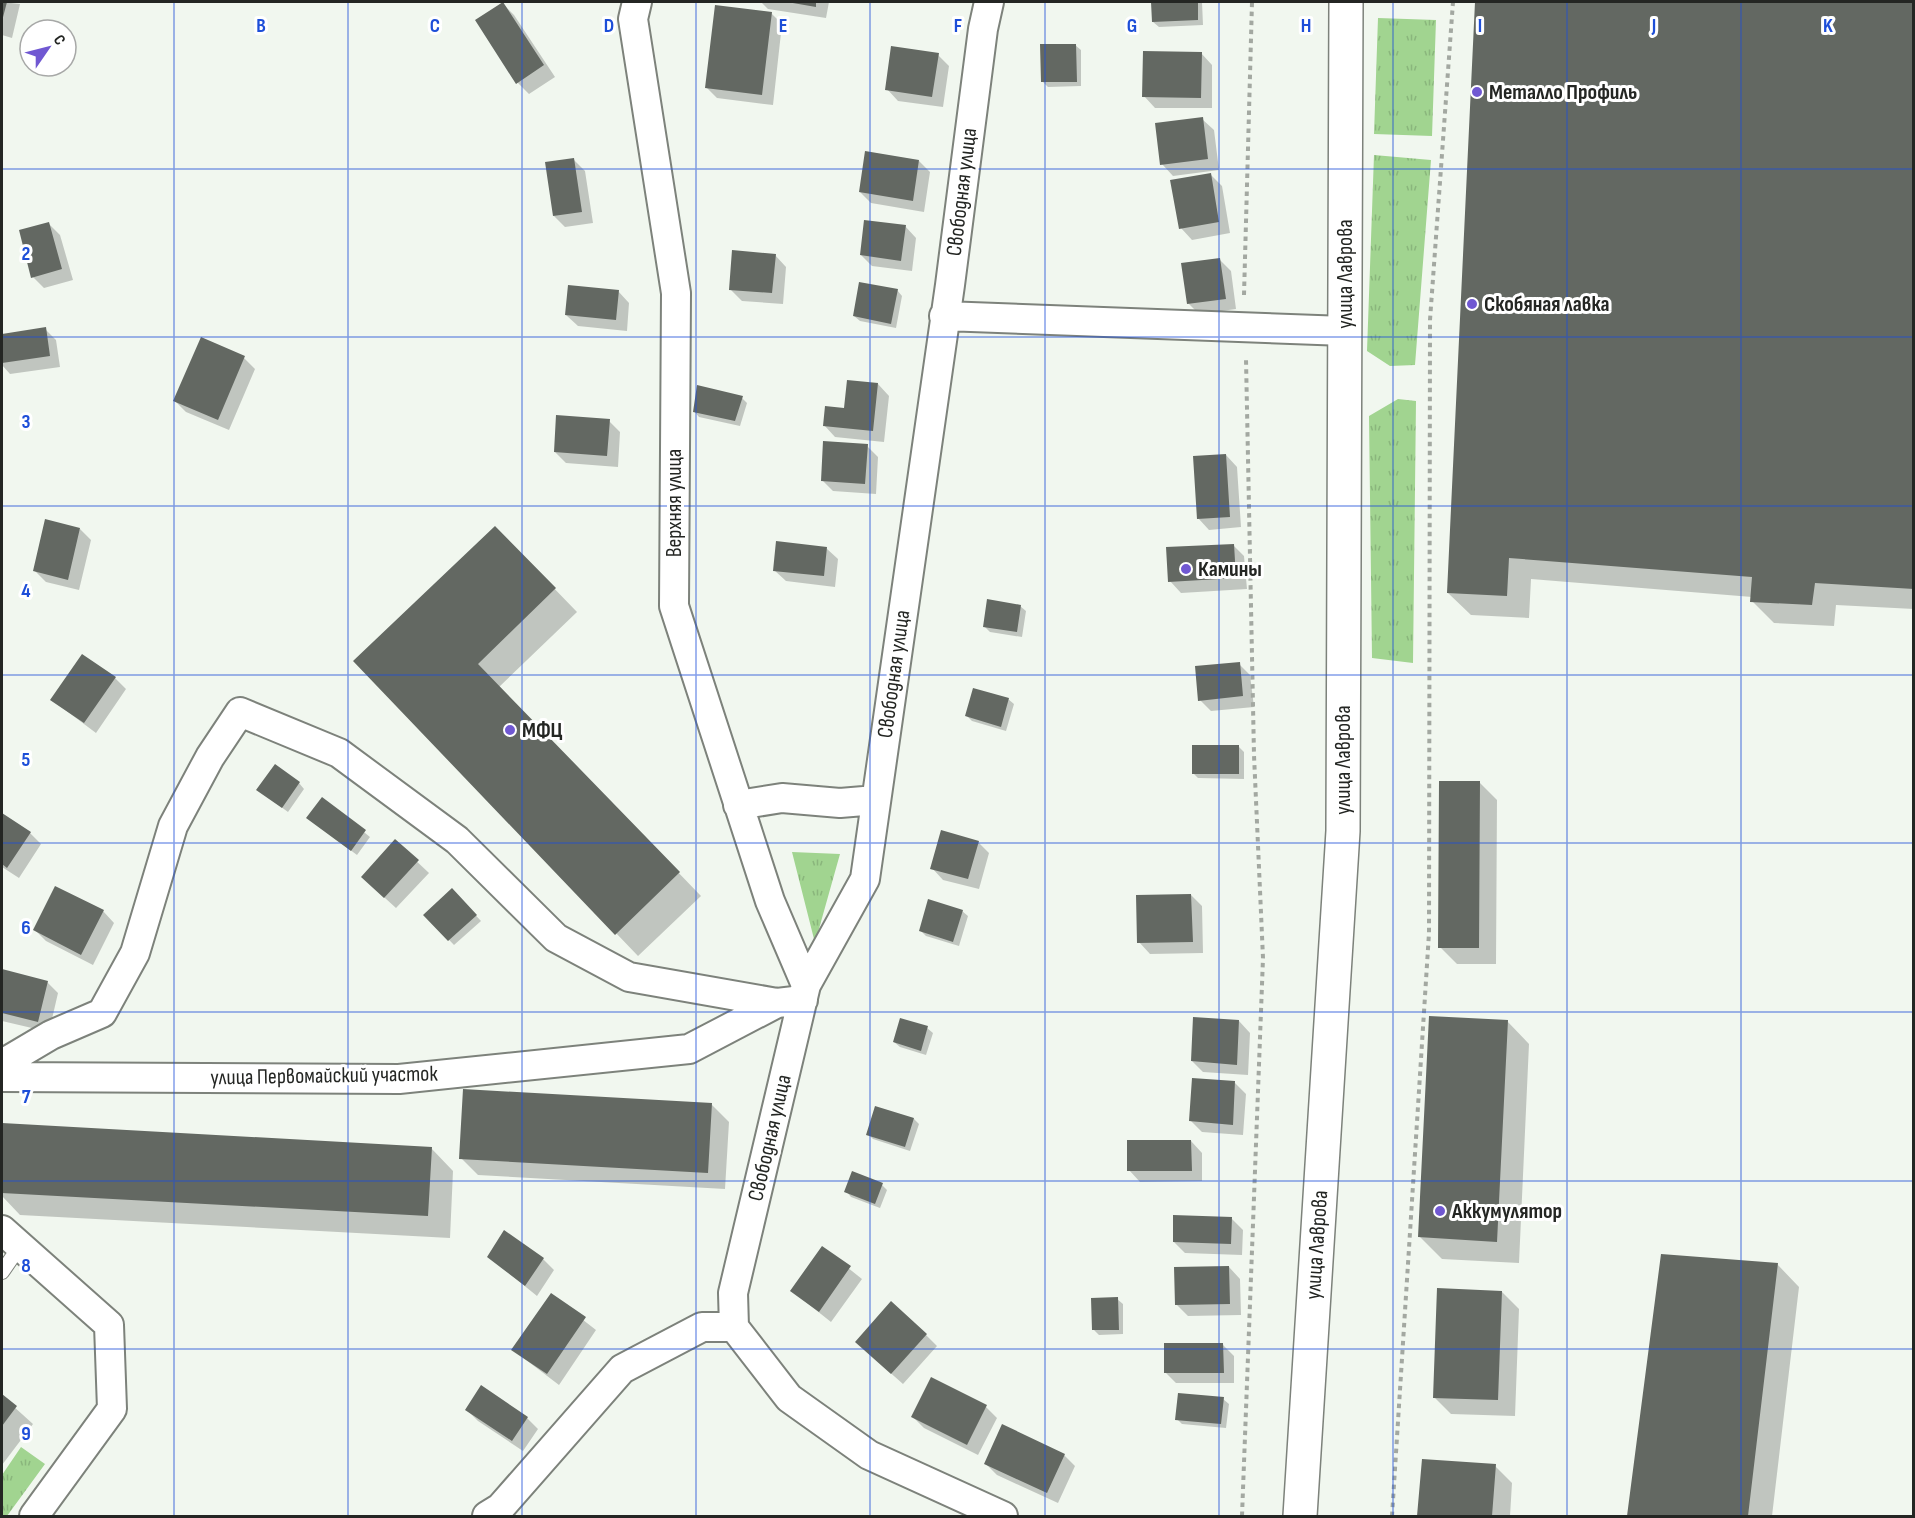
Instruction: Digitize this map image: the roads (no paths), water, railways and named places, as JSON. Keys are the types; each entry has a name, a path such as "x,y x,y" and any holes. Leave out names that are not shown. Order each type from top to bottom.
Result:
{"main road":[{"name":"улица Лаврова","path":"1300,1516 1343,831 1346,2"}],"street":[{"name":"Верхняя улица","path":"637,2 633,19 676,293 674,606 770,901 795,996"},
{"name":"Свободная улица","path":"734,1327 733,1293 795,996 865,879 983,29 989,2"},
{"path":"944,316 1345,331"},
{"path":"2,1064 51,1035 102,1013 135,953 173,826 210,758 240,712 339,753 457,840 556,938 629,977 795,996"},
{"path":"738,805 782,798 840,802 876,800"},
{"name":"улица Первомайский участок","path":"2,1077 399,1079 689,1050 795,996"},
{"path":"11,1238 109,1325 112,1409 34,1516"},
{"path":"487,1516 500,1509 622,1369 702,1327 734,1327 789,1398 869,1455 1003,1516"}],"lane":[{"path":"2,1272 11,1238"}],"place":[{"name":"Металло Профиль","path":"1477,92"},
{"name":"Скобяная лавка","path":"1472,304"},
{"name":"Камины","path":"1186,569"},
{"name":"МФЦ","path":"510,730"},
{"name":"Аккумулятор","path":"1440,1211"}]}
